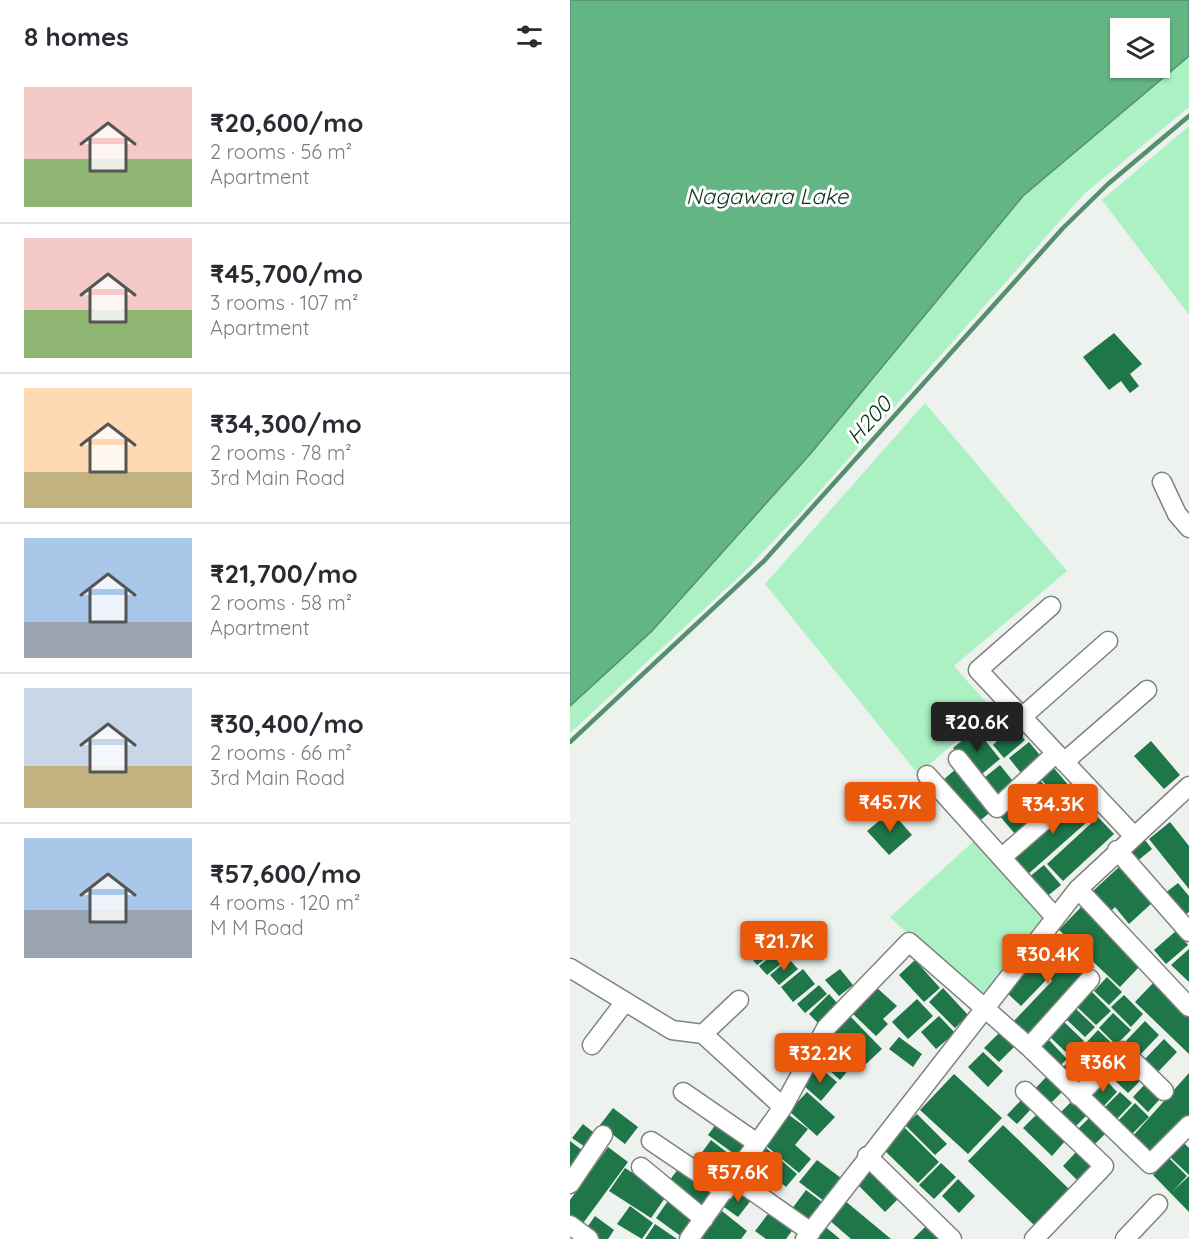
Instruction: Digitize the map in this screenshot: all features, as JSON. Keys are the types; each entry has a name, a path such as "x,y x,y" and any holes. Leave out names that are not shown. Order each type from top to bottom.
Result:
{"street":[{"path":"1162,482 1177,514 1189,528"},
{"path":"1051,606 978,670 1133,835"},
{"path":"1022,717 1108,641"},
{"path":"958,759 997,808 1147,690"},
{"path":"927,775 1055,917"},
{"path":"1008,852 1085,785"},
{"path":"651,1141 730,1185 808,1235 982,1008 1078,889 1133,835 1189,786"},
{"path":"1117,850 1189,932"},
{"path":"1078,889 1189,1007"},
{"path":"689,1239 730,1185 783,1107 826,1028 909,942 1029,1047 1150,1164 1189,1125"},
{"path":"570,968 624,1003 672,1030 703,1034 783,1107"},
{"path":"1029,1047 1090,979"},
{"path":"703,1034 739,1000"},
{"path":"592,1045 624,1003"},
{"path":"1078,1096 1123,1051 1164,1091"},
{"path":"1025,1091 1104,1166 1034,1239"},
{"path":"683,1092 757,1143"},
{"path":"570,1184 603,1135"},
{"path":"867,1156 952,1239"},
{"path":"641,1167 704,1219"},
{"path":"1125,1239 1158,1204"},
{"path":"570,1225 589,1239"}],"shaded area":[{"path":"1189,56 1189,107 1084,194 800,513 742,574 570,733 570,706 652,631 812,452 1023,196 1163,78 1170,78 1170,72"},
{"path":"1189,126 1189,315 1102,200"},
{"path":"925,403 1067,571 954,666 993,710 918,774 765,584"},
{"path":"975,840 1049,917 980,1002 890,917"}],"water":[{"name":"Nagawara Lake","path":"570,0 1189,0 1189,56 1170,72 1170,18 1110,18 1110,78 1163,78 1023,196 812,452 652,631 570,706"}],"building":[{"path":"1114,333 1142,364 1130,374 1139,386 1130,393 1121,381 1109,390 1083,357"},
{"path":"1001,710 1025,740 1004,758 993,745 997,741 983,725"},
{"path":"976,729 1000,759 977,778 953,748"},
{"path":"1151,741 1180,775 1164,789 1134,756"},
{"path":"1029,742 1044,760 1024,777 1009,758"},
{"path":"1000,765 1016,785 995,802 979,782"},
{"path":"1053,767 1070,787 1057,798 1040,778"},
{"path":"957,768 992,811 978,822 942,781"},
{"path":"1040,780 1056,799 1015,834 999,815"},
{"path":"1079,794 1096,814 1027,875 1010,856"},
{"path":"891,811 912,835 889,855 867,831"},
{"path":"1098,817 1114,834 1063,881 1047,864"},
{"path":"1170,822 1189,846 1189,889 1149,839"},
{"path":"1145,840 1152,849 1135,863 1128,854"},
{"path":"1044,865 1061,885 1045,898 1028,878"},
{"path":"1119,867 1152,903 1129,924 1115,907 1111,911 1093,891"},
{"path":"1178,883 1189,896 1189,912 1182,917 1164,894"},
{"path":"1081,907 1140,966 1120,987 1059,930"},
{"path":"760,928 777,949 757,965 740,944"},
{"path":"1176,931 1188,945 1166,964 1154,950"},
{"path":"1061,935 1073,947 1054,967 1057,970 1075,948 1094,967 1030,1040 1012,1023 1052,981 1049,977 1021,1006 1006,992"},
{"path":"1189,949 1189,982 1171,965"},
{"path":"779,950 787,959 767,975 759,966"},
{"path":"789,959 798,969 779,985 770,975"},
{"path":"915,960 940,988 924,1002 899,975"},
{"path":"803,969 815,984 793,1002 781,987"},
{"path":"840,969 853,985 839,996 825,980"},
{"path":"1107,977 1122,992 1109,1005 1094,991"},
{"path":"1154,982 1189,1014 1189,1054 1135,1002"},
{"path":"819,985 827,994 805,1013 797,1004"},
{"path":"876,987 897,1006 883,1019 888,1024 876,1036 851,1012"},
{"path":"943,988 968,1015 955,1028 929,1002"},
{"path":"1091,991 1111,1011 1096,1025 1076,1006"},
{"path":"829,994 839,1005 820,1025 809,1014"},
{"path":"1124,995 1143,1014 1131,1027 1111,1007"},
{"path":"917,999 933,1016 908,1039 892,1022"},
{"path":"1075,1008 1095,1027 1085,1037 1065,1018"},
{"path":"1113,1013 1131,1030 1116,1045 1099,1028"},
{"path":"849,1015 882,1049 865,1065 832,1032"},
{"path":"939,1016 955,1033 936,1049 921,1032"},
{"path":"1145,1021 1159,1035 1138,1057 1124,1043"},
{"path":"1064,1022 1084,1041 1070,1056 1050,1037"},
{"path":"1002,1030 1017,1044 999,1062 984,1048"},
{"path":"1098,1030 1118,1049 1105,1062 1086,1043"},
{"path":"899,1037 922,1054 913,1067 889,1049"},
{"path":"1164,1039 1177,1052 1157,1073 1144,1060"},
{"path":"1049,1040 1067,1059 1060,1066 1041,1048"},
{"path":"1084,1047 1102,1064 1081,1085 1063,1067"},
{"path":"829,1048 851,1067 840,1080 818,1060"},
{"path":"983,1052 1003,1071 988,1087 968,1067"},
{"path":"1124,1062 1142,1079 1128,1093 1110,1076"},
{"path":"819,1067 837,1082 821,1101 803,1085"},
{"path":"1189,1073 1189,1118 1152,1156 1132,1137"},
{"path":"954,1074 1002,1118 968,1154 920,1110"},
{"path":"1049,1074 1065,1089 1048,1106 1033,1091"},
{"path":"1104,1078 1117,1092 1102,1108 1088,1094"},
{"path":"1146,1083 1161,1098 1148,1112 1133,1097"},
{"path":"807,1092 835,1117 817,1136 789,1111"},
{"path":"1120,1092 1132,1103 1116,1120 1104,1108"},
{"path":"1024,1097 1034,1106 1017,1124 1007,1115"},
{"path":"1074,1099 1089,1113 1071,1131 1056,1117"},
{"path":"1135,1103 1149,1117 1132,1134 1118,1121"},
{"path":"613,1108 638,1127 625,1144 600,1125"},
{"path":"1038,1113 1066,1140 1052,1156 1023,1128"},
{"path":"917,1114 947,1144 935,1155 905,1125"},
{"path":"789,1115 808,1129 795,1145 811,1159 799,1173 765,1145"},
{"path":"1091,1116 1107,1132 1091,1148 1075,1132"},
{"path":"719,1120 750,1144 740,1158 708,1135"},
{"path":"583,1124 598,1136 588,1149 572,1138"},
{"path":"1003,1125 1069,1189 1034,1225 968,1161"},
{"path":"905,1128 939,1162 918,1183 884,1150"},
{"path":"711,1140 738,1161 728,1174 716,1165 710,1173 695,1162"},
{"path":"570,1141 587,1154 576,1169 570,1165"},
{"path":"1183,1142 1189,1148 1189,1175 1169,1156"},
{"path":"608,1147 628,1162 581,1226 570,1217 570,1200"},
{"path":"765,1147 779,1159 769,1171 755,1160"},
{"path":"1078,1150 1096,1168 1081,1184 1063,1166"},
{"path":"1169,1158 1187,1176 1173,1191 1189,1176 1189,1212 1153,1175"},
{"path":"781,1160 797,1174 786,1187 770,1174"},
{"path":"817,1160 841,1178 824,1201 799,1182"},
{"path":"754,1163 768,1174 754,1191 740,1179"},
{"path":"941,1163 956,1177 934,1199 919,1185"},
{"path":"682,1164 717,1190 704,1207 669,1181"},
{"path":"625,1168 667,1195 651,1218 609,1191"},
{"path":"870,1169 899,1198 885,1212 856,1183"},
{"path":"958,1179 975,1196 959,1213 942,1196"},
{"path":"738,1188 752,1199 738,1217 724,1207"},
{"path":"806,1190 822,1202 807,1222 791,1210"},
{"path":"670,1198 696,1216 682,1237 656,1218"},
{"path":"844,1200 891,1239 851,1239 828,1219"},
{"path":"630,1206 653,1223 642,1239 617,1224"},
{"path":"771,1210 794,1228 786,1239 766,1239 755,1231"},
{"path":"722,1211 747,1231 741,1239 701,1238"},
{"path":"595,1216 614,1230 608,1239 600,1239 586,1229"},
{"path":"655,1224 677,1239 645,1239"},
{"path":"823,1225 840,1239 811,1239"},
{"path":"925,1227 938,1239 913,1239"}],"waterway":[{"name":"H200","path":"570,742 764,561 1063,228 1108,184 1189,116"}]}
